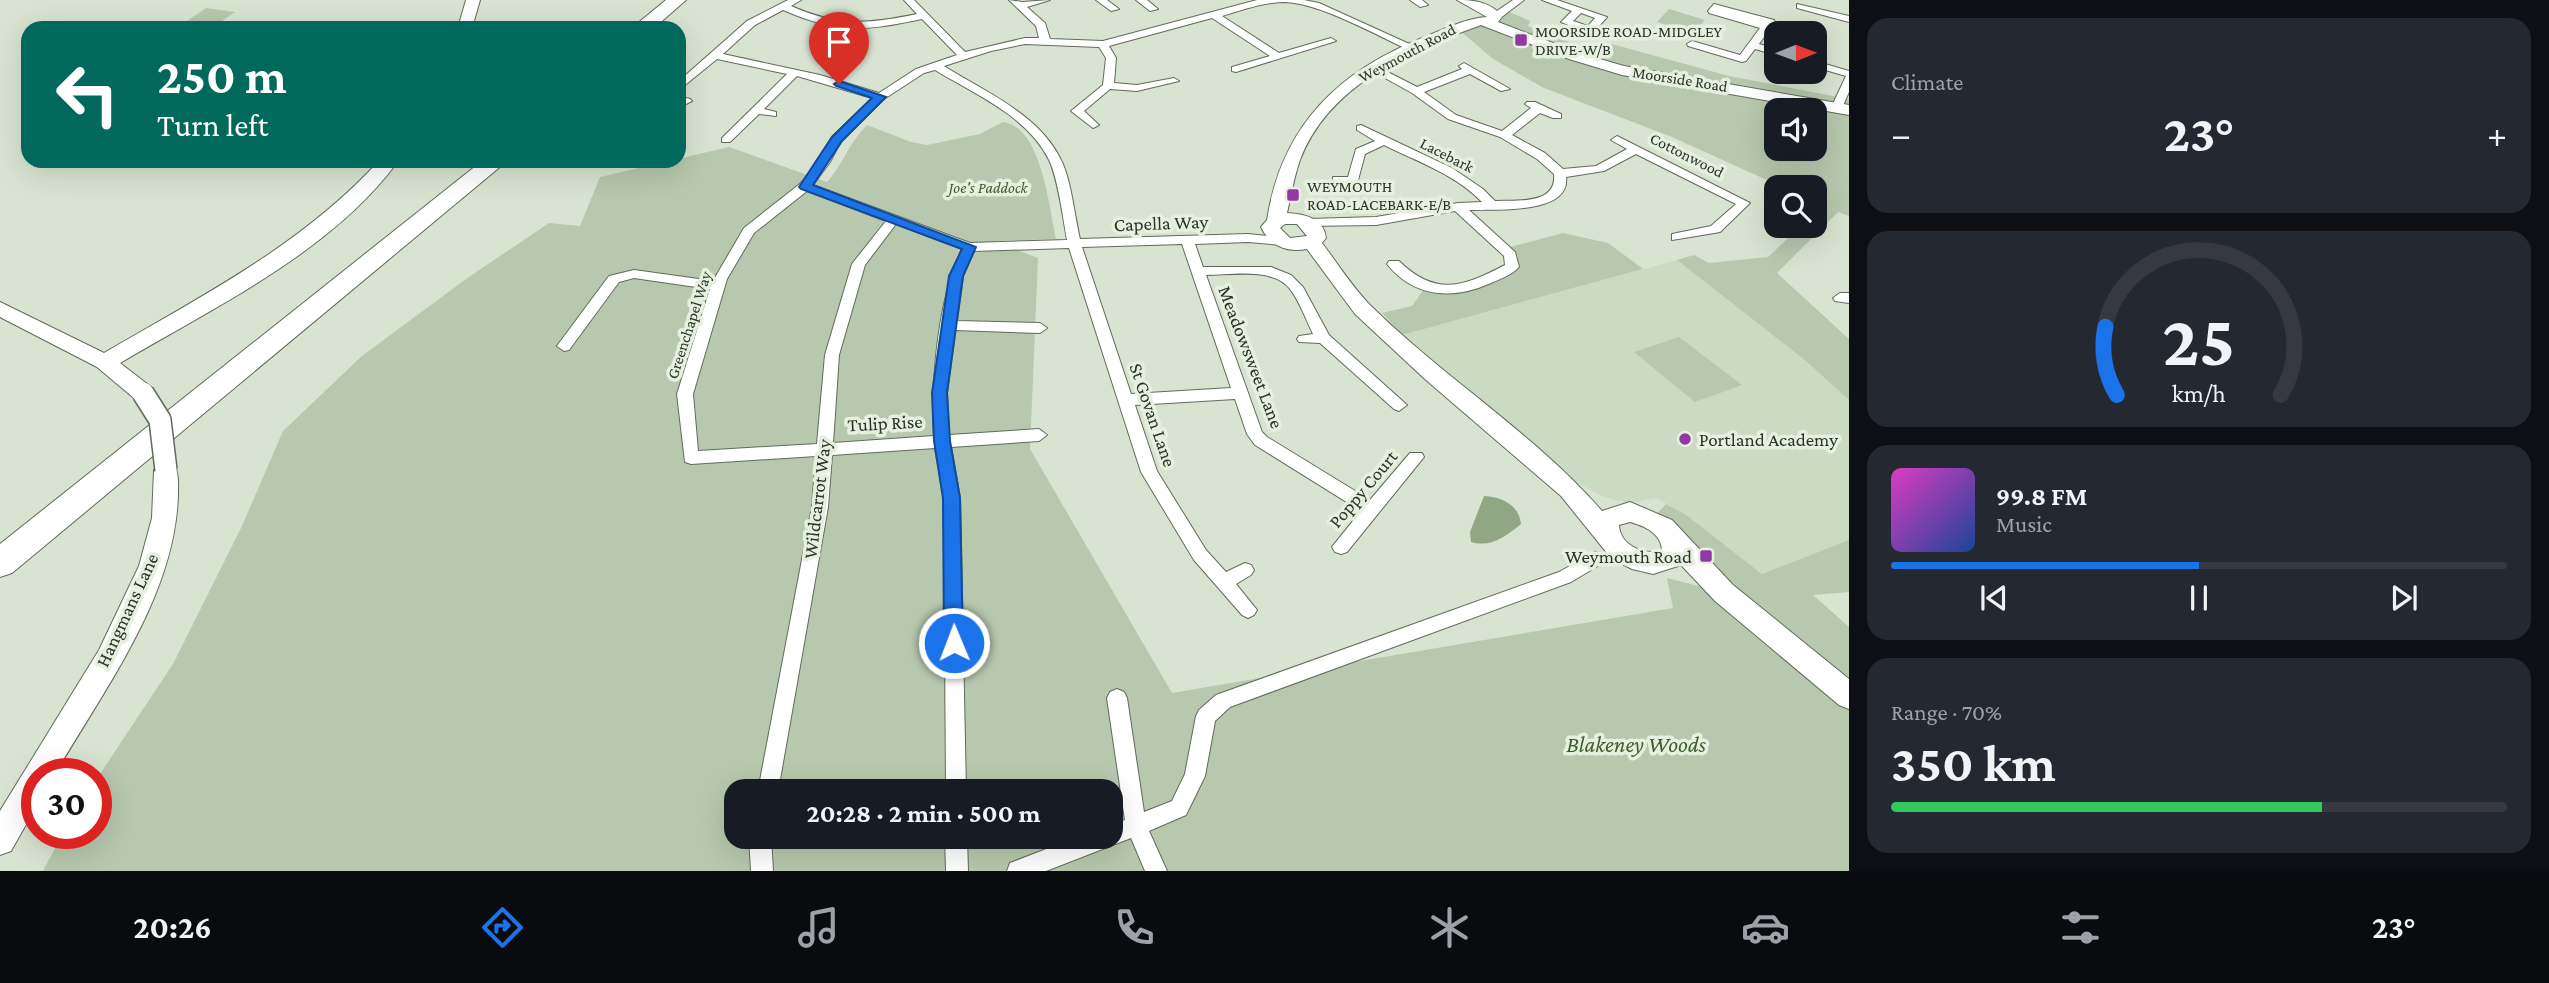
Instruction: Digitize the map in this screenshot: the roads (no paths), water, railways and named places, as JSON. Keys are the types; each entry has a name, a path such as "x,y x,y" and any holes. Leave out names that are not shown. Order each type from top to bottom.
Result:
{"highway":[{"path":"651,21 677,0"},
{"path":"670,21 695,0"},
{"path":"0,537 465,168"},
{"path":"0,563 487,168"}],"street":[{"path":"467,21 472,0"},
{"path":"686,82 751,23 796,0"},
{"path":"909,0 963,56"},
{"path":"1017,3 1045,0"},
{"path":"1101,0 1114,9"},
{"path":"1141,0 1153,9"},
{"name":"Greenchapel Way","path":"691,458 685,394 717,286 749,231 805,187 824,162 836,139 880,97 920,71 963,56 1025,41 1103,44 1245,6 1266,5 1282,0"},
{"path":"1288,0 1319,2 1411,47"},
{"path":"1547,0 1579,10"},
{"path":"1017,3 1041,25 1045,40"},
{"path":"1477,12 1515,3"},
{"path":"782,6 816,22 837,27 865,27 922,16"},
{"path":"1186,32 1224,22 1245,6"},
{"path":"1800,6 1849,19"},
{"name":"Weymouth Road","path":"1295,232 1283,195 1294,154 1309,124 1337,92 1371,68 1411,47 1458,29 1477,12"},
{"name":"Moorside Road","path":"1477,12 1516,32 1574,56 1622,70 1843,109"},
{"path":"1214,15 1278,57"},
{"path":"1692,44 1742,59 1764,30"},
{"path":"1236,69 1331,41"},
{"path":"1103,44 1111,58 1108,86"},
{"path":"1753,45 1764,48"},
{"path":"715,55 795,72 880,97"},
{"name":"St Govan Lane","path":"936,66 1016,116 1038,135 1056,161 1075,245 1149,472 1200,555 1248,610"},
{"path":"1295,232 1458,207 1536,203 1553,196 1561,183 1560,173 1541,156 1504,135 1452,117 1416,91 1371,68"},
{"path":"1416,91 1467,68 1505,89"},
{"path":"1827,69 1849,77 1843,109"},
{"path":"726,140 795,72"},
{"path":"1077,111 1108,86 1157,90 1174,81"},
{"path":"1064,106 1077,111 1093,125"},
{"path":"1504,135 1535,106 1557,116"},
{"path":"755,110 772,114"},
{"name":"Lacebark","path":"1361,128 1382,142 1439,166 1481,191 1492,205"},
{"path":"1617,140 1636,149"},
{"path":"1361,192 1353,181 1360,152 1382,142"},
{"name":"Cottonwood","path":"1560,173 1587,174 1600,171 1636,149 1744,203"},
{"path":"105,362 305,239 353,199 382,168"},
{"path":"1337,180 1353,181"},
{"path":"805,187 969,247 956,276 939,393 942,441 951,498 956,779"},
{"path":"1677,237 1715,229 1756,195"},
{"path":"1394,264 1421,294 1473,285 1512,267 1510,255 1458,207"},
{"name":"Wildcarrot Way","path":"770,779 820,507 832,355 859,264 894,219"},
{"path":"1295,232 1330,267 1362,309 1569,489 1614,545 1631,558 1658,564 1724,593"},
{"name":"Capella Way","path":"969,247 1188,242 1295,232"},
{"path":"1696,234 1708,245"},
{"name":"Meadowsweet Lane","path":"1188,242 1240,393 1261,441 1373,510"},
{"path":"1198,271 1264,271 1282,275 1296,287 1323,338 1399,405"},
{"path":"564,346 614,279 634,274 717,286"},
{"name":"Hangmans Lane","path":"0,309 105,362 142,393 160,420 166,470 160,535 145,580 122,630 48,758"},
{"path":"947,325 1040,328"},
{"path":"1304,339 1323,338"},
{"path":"1126,400 1240,393"},
{"name":"Tulip Rise","path":"691,458 823,447 1040,435"},
{"name":"Poppy Court","path":"1342,547 1416,457"},
{"path":"1569,489 1625,512 1653,520 1667,531 1724,593 1849,696"},
{"path":"1607,534 1607,521 1617,513 1625,512"},
{"path":"1658,564 1674,557 1675,542"},
{"path":"1123,831 1179,808 1195,776 1206,716 1223,701 1565,578 1595,559"},
{"path":"1224,583 1245,570"},
{"path":"1117,698 1136,826 1156,871"},
{"name":"Hangmans Lane","path":"0,840 21,804"},
{"path":"761,849 762,871"},
{"path":"957,849 957,871"},
{"path":"1018,871 1076,849"}],"place":[{"name":"MOORSIDE ROAD-MIDGLEY DRIVE-W/B","path":"1521,40"},
{"name":"WEYMOUTH ROAD-LACEBARK-E/B","path":"1293,195"},
{"name":"Portland Academy","path":"1685,439"},
{"name":"Weymouth Road","path":"1706,556"}],"park label":[{"name":"Joe's Paddock","path":"988,187"},
{"name":"Blakeney Woods","path":"1636,744"}]}
